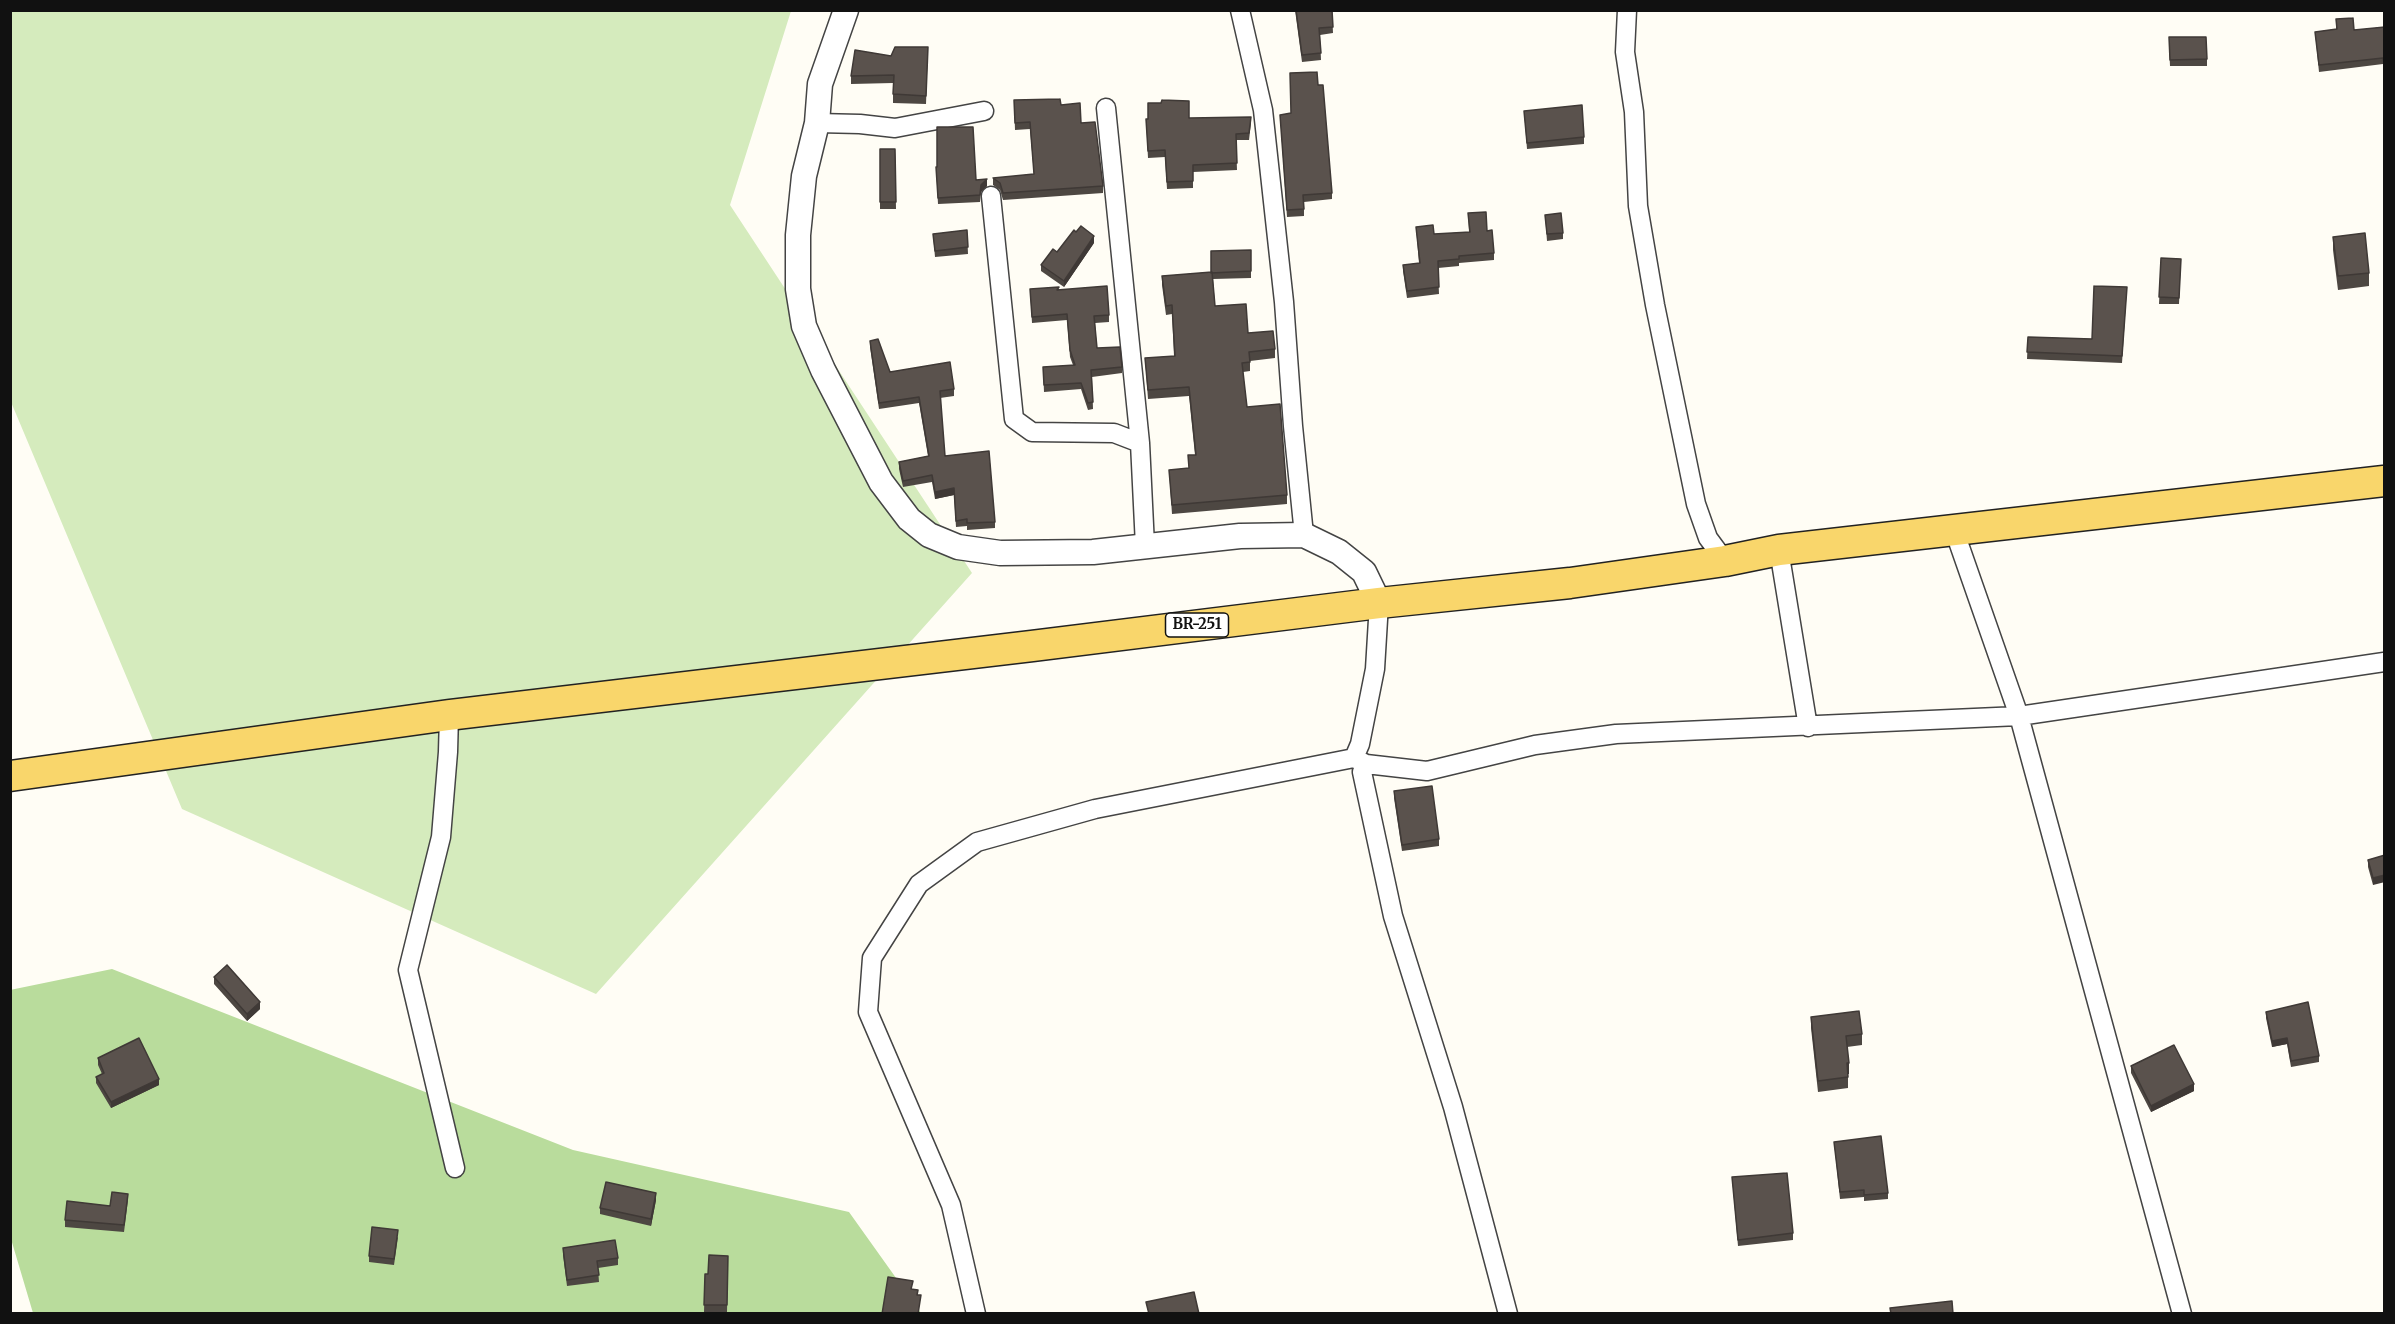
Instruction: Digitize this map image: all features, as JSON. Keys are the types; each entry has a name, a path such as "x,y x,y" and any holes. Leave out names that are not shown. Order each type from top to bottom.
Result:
{"main road":[{"name":"BR-251","path":"10,776 449,715 1379,603 1570,583 1725,561 1779,550 2385,481"}],"street":[{"path":"846,10 820,84 817,123 804,176 798,235 798,289 804,326 823,370 881,482 909,519 929,535 958,547 1000,553 1093,552 1240,536 1304,535 1339,552 1364,572 1379,603 1375,669 1360,744 1362,772 1393,916 1453,1107 1508,1314"},
{"path":"1240,10 1263,111 1284,302 1304,535"},
{"path":"1627,10 1625,52 1634,112 1638,206 1655,305 1696,504 1708,538 1725,561"},
{"path":"1106,108 1140,443 1145,546"},
{"path":"817,123 861,124 895,128 984,111"},
{"path":"991,196 1014,419 1032,432 1114,433 1140,443"},
{"path":"1954,530 2019,716 2182,1314"},
{"path":"1779,550 1808,727"},
{"path":"976,1314 951,1205 868,1012 872,958 919,884 977,842 1095,809 1360,761 1426,771 1535,745 1616,734 2019,716 2385,662"},
{"path":"449,715 441,837 408,970 455,1168"}],"green space":[{"path":"10,11 791,11 730,205 972,573 596,994 182,809 11,402"},
{"path":"112,969 573,1150 849,1212 921,1313 33,1313 11,1239 10,990"}],"building":[{"path":"1296,10 1332,10 1333,27 1319,28 1321,53 1302,55"},
{"path":"2353,18 2354,30 2385,27 2385,67 2383,58 2319,65 2315,32 2337,29 2336,19"},
{"path":"2169,37 2206,37 2207,59 2170,60"},
{"path":"895,47 928,47 926,96 893,94 894,75 851,76 855,50 891,56"},
{"path":"1317,72 1318,85 1323,85 1332,193 1303,195 1304,209 1287,210 1280,115 1291,113 1290,73"},
{"path":"1060,99 1061,105 1080,103 1081,123 1095,122 1103,186 1003,193 1000,183 993,178 1034,174 1030,122 1015,123 1014,100"},
{"path":"1162,100 1189,101 1189,118 1251,117 1249,133 1236,134 1237,163 1193,165 1193,181 1167,182 1165,150 1148,151 1146,119 1148,119 1148,103 1161,103"},
{"path":"1582,105 1584,137 1527,143 1524,111"},
{"path":"937,127 973,127 976,180 987,179 981,185 980,195 938,198"},
{"path":"880,149 895,149 896,202 880,202"},
{"path":"1486,212 1487,231 1492,230 1494,253 1459,256 1459,259 1438,261 1439,287 1407,291 1403,265 1420,263 1416,227 1433,225 1434,234 1470,232 1468,213"},
{"path":"1561,213 1563,233 1547,234 1545,215"},
{"path":"1081,226 1094,236 1064,281 1041,265 1053,249 1057,252 1074,230 1076,232"},
{"path":"967,230 968,247 935,251 933,234"},
{"path":"2365,233 2369,273 2338,276 2333,237"},
{"path":"1251,250 1251,271 1211,273 1211,251"},
{"path":"2161,258 2181,259 2179,298 2159,297"},
{"path":"1212,272 1215,306 1246,304 1248,333 1273,331 1275,349 1249,352 1250,362 1242,363 1247,407 1280,404 1287,495 1172,505 1169,470 1189,468 1188,455 1196,455 1189,387 1148,390 1145,358 1175,356 1172,305 1166,306 1162,276"},
{"path":"1107,286 1109,315 1094,316 1097,348 1120,347 1122,367 1091,370 1093,402 1088,403 1081,383 1044,385 1043,367 1075,365 1070,350 1067,314 1032,317 1030,289 1059,287 1057,290"},
{"path":"2094,286 2127,287 2122,356 2027,352 2028,337 2092,339"},
{"path":"878,339 890,372 950,362 954,389 940,391 945,456 989,451 995,522 967,523 967,519 956,521 954,488 935,492 932,475 903,481 899,462 929,456 919,397 879,403 870,341"},
{"path":"1432,786 1439,839 1402,845 1394,791"},
{"path":"2385,855 2385,875 2373,878 2368,860"},
{"path":"227,965 260,1002 247,1014 214,977"},
{"path":"2308,1002 2319,1056 2291,1061 2287,1038 2272,1041 2266,1012"},
{"path":"1859,1011 1862,1034 1846,1036 1848,1077 1818,1081 1811,1017"},
{"path":"139,1038 159,1079 111,1102 96,1077 104,1073 98,1058"},
{"path":"2174,1045 2194,1084 2151,1106 2131,1066"},
{"path":"1881,1136 1888,1193 1864,1195 1864,1190 1840,1192 1834,1142"},
{"path":"1787,1173 1793,1233 1738,1240 1732,1177"},
{"path":"606,1182 656,1193 651,1219 600,1208"},
{"path":"112,1192 128,1194 124,1225 65,1220 67,1201 110,1206"},
{"path":"372,1227 398,1230 394,1259 369,1256"},
{"path":"615,1240 618,1258 597,1261 599,1275 567,1280 563,1248"},
{"path":"709,1255 728,1256 727,1305 704,1305 705,1274 708,1274"},
{"path":"888,1277 913,1281 911,1289 918,1290 917,1295 921,1295 918,1314 882,1314"},
{"path":"1194,1292 1199,1314 1149,1314 1146,1302"},
{"path":"1952,1301 1953,1314 1891,1314 1890,1308"}]}
